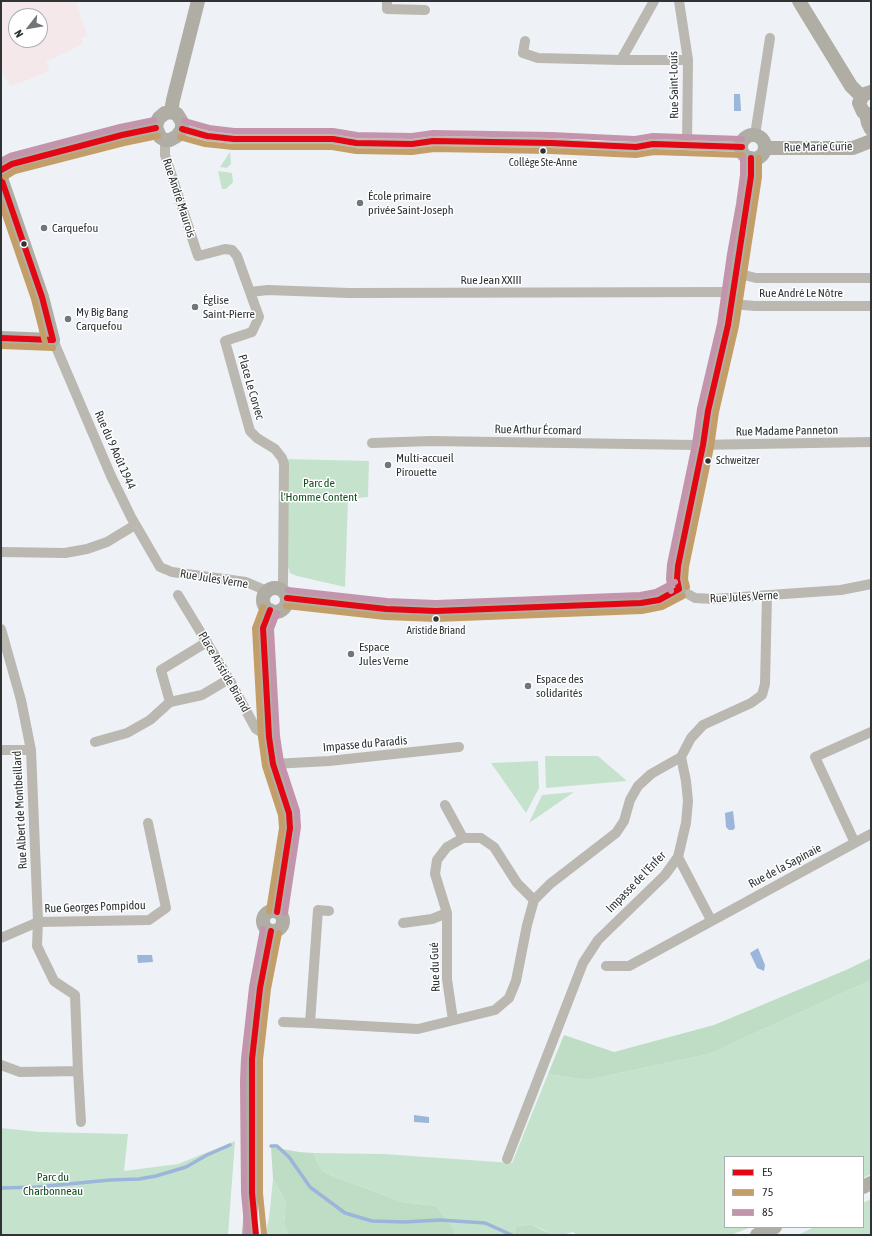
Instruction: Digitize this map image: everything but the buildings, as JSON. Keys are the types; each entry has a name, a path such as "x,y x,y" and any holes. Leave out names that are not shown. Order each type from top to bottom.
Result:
{"street":[{"path":"171,112 198,1"},
{"path":"387,1 387,9 425,10"},
{"path":"620,60 654,1"},
{"name":"Rue Saint-Louis","path":"679,1 688,60 687,145"},
{"path":"799,1 851,86 866,95 859,103 861,110 868,115 868,123 871,129"},
{"path":"755,135 770,38"},
{"path":"525,41 523,54 538,58 688,60"},
{"path":"171,112 177,114 182,122 182,129 178,136 170,140 165,140 160,137 156,128 159,118 165,113 171,112"},
{"path":"1,170 12,164 122,135 156,128"},
{"path":"182,129 207,136 234,139 333,139 356,143 412,144 433,141 551,143 636,147 653,144 742,147"},
{"path":"755,135 764,141 765,148 760,157 751,158 744,154 742,144 746,138 755,135"},
{"name":"Rue André Maurois","path":"165,140 164,155 198,256 226,249 232,250 237,256 250,292"},
{"name":"Rue Marie Curie","path":"765,148 854,148 871,141"},
{"path":"284,594 287,603 283,609 278,612 270,610 265,606 264,598 266,592 272,588 284,594 379,608 436,611 563,607 617,602 653,602 678,590 678,566 703,445 708,411 728,326 751,176 751,158"},
{"path":"1,178 42,297 53,340 1,338"},
{"name":"Rue André Le Nôtre","path":"736,274 756,278 871,278"},
{"name":"Rue Jean XXIII","path":"250,292 268,290 349,293 732,298"},
{"name":"Place Le Corvec","path":"250,292 259,317 252,332 224,341 248,425 252,434 275,449 279,453 284,464 284,594"},
{"name":"Rue André Le Nôtre","path":"732,298 755,306 871,306"},
{"name":"Rue du 9 Août 1944","path":"53,340 108,469 135,525 160,567"},
{"name":"Rue Arthur Écomard","path":"372,442 431,441 703,445"},
{"name":"Rue Madame Panneton","path":"703,445 871,442"},
{"path":"1,552 66,553 87,549 107,542 135,525"},
{"name":"Rue Jules Verne","path":"160,567 172,572 246,582 266,592"},
{"name":"Rue Jules Verne","path":"678,590 695,598 708,599 841,590 871,584"},
{"name":"Place Aristide Briand","path":"178,595 229,679 256,729 269,737"},
{"path":"283,1022 418,1029 453,1020 478,1016 495,1010 509,998 516,981 527,925 534,900 550,884 616,834 624,821 630,800 638,786 651,774 681,757 691,738 703,725 751,703 762,695 765,684 767,596"},
{"name":"Place Aristide Briand","path":"269,737 263,628 270,610"},
{"name":"Rue Albert de Montbeillard","path":"1,629 20,700 31,750 38,922 37,946 54,981 75,995 78,1071"},
{"path":"170,702 161,670 207,642"},
{"path":"95,742 127,733 150,720 170,702 202,694 229,679"},
{"path":"855,843 815,757 871,732"},
{"path":"256,1235 252,1193 251,1155 251,1081 253,1047 260,988 271,931 265,927 264,917 268,913 277,912 290,828 286,802 274,764 269,737"},
{"name":"Impasse du Paradis","path":"274,764 329,761 459,748"},
{"path":"1,750 31,750"},
{"name":"Impasse de l'Enfer","path":"507,1159 583,963 598,940 665,875 678,857 686,824 688,801 686,780 681,757"},
{"path":"445,805 463,838 481,838 494,847 517,883 534,900"},
{"name":"Rue Georges Pompidou","path":"1,938 38,922 149,920 166,908 148,823"},
{"name":"Rue de la Sapinaie","path":"606,966 629,966 871,834"},
{"name":"Rue du Gué","path":"453,1020 447,979 447,913 435,874 436,860 448,847 463,838"},
{"path":"678,857 711,920"},
{"path":"310,1023 318,910 328,911"},
{"path":"403,923 432,918 447,913"},
{"path":"1,1065 20,1072 78,1071 81,1122"},
{"path":"250,1235 252,1193"},
{"path":"757,1235 773,1228"}],"shaded area":[{"path":"1,1 76,1 87,36 81,38 83,44 46,62 50,70 10,86 1,69"}],"green space":[{"path":"230,152 231,164 227,168 220,167"},
{"path":"218,171 232,173 233,182 226,189 222,189"},
{"name":"Parc de l'Homme Content","path":"287,459 369,461 368,497 348,499 345,587 290,573 287,564"},
{"path":"545,756 598,756 627,781 546,788"},
{"path":"538,761 539,788 526,813 491,763"},
{"path":"574,792 529,823 542,795"},
{"path":"871,958 871,980 709,1054 587,1080 548,1074 564,1035 614,1052 714,1025 846,970"},
{"path":"871,980 871,1174 864,1178 864,1156 724,1156 724,1228 748,1228 731,1235 577,1235 573,1232 562,1235 554,1235 531,1224 516,1227 514,1235 454,1235 454,1229 436,1206 402,1202 335,1177 322,1171 313,1153 384,1154 512,1163 548,1074 587,1080 709,1054"},
{"name":"Parc du Charbonneau","path":"1,1128 40,1132 128,1134 124,1171 178,1164 235,1141 228,1235 1,1235"},
{"path":"271,1147 313,1153 322,1171 335,1177 402,1202 436,1206 454,1229 454,1235 289,1235 284,1224 286,1202 273,1179"},
{"path":"273,1179 286,1202 284,1224 289,1235 265,1235 269,1218"},
{"path":"871,1199 871,1235 798,1235 812,1228 864,1228 864,1202"},
{"path":"531,1224 554,1235 514,1235 516,1227"}],"water":[{"path":"734,94 740,94 741,111 734,111"},
{"path":"733,811 735,828 733,830 729,830 726,827 725,813"},
{"path":"758,948 765,965 764,971 757,968 750,953"},
{"path":"137,955 152,955 153,962 138,963"},
{"path":"414,1115 429,1117 429,1123 414,1122"}],"waterway":[{"path":"1,1188 37,1187 110,1180 139,1179 156,1176 186,1167 207,1155 230,1145"},
{"path":"271,1146 277,1146 289,1157 310,1187 345,1213 372,1221 405,1222 440,1220 485,1223 512,1235"}],"transit line":[{"name":"85","path":"1,161 10,156 120,127 154,120"},
{"name":"85","path":"184,121 209,128 234,131 333,131 357,135 412,136 433,133 551,135 635,139 653,136 742,139"},
{"name":"E5","path":"1,170 12,164 122,135 156,128"},
{"name":"E5","path":"182,129 207,136 234,139 333,139 356,143 412,144 433,141 551,143 636,147 653,144 742,147"},
{"name":"75","path":"5,177 15,171 124,143 158,136"},
{"name":"75","path":"180,137 205,144 233,147 332,147 356,151 412,152 434,149 551,151 636,155 654,152 742,155"},
{"name":"85","path":"671,591 669,579 670,564 695,444 700,409 720,324 739,204 743,175 743,158"},
{"name":"E5","path":"679,589 677,579 678,566 703,445 708,411 728,325 751,176 751,158"},
{"name":"75","path":"687,587 685,579 686,567 711,447 716,412 736,326 759,177 759,158"},
{"name":"E5","path":"1,178 42,297 53,340"},
{"name":"75","path":"1,203 34,299 45,342"},
{"name":"E5","path":"1,338 53,340"},
{"name":"75","path":"1,346 53,348"},
{"name":"85","path":"288,590 387,601 436,603 640,595 656,592 675,582"},
{"name":"E5","path":"287,598 386,609 436,611 641,603 659,600 679,589"},
{"name":"75","path":"286,606 385,617 436,619 642,611 662,607 683,596"},
{"name":"75","path":"263,607 255,628 261,737 265,766 281,815 282,828 269,911"},
{"name":"E5","path":"270,610 263,628 269,737 273,764 289,813 290,828 277,912"},
{"name":"85","path":"277,613 271,629 277,736 281,762 297,811 298,827 285,913"},
{"name":"85","path":"248,1235 244,1193 244,1059 252,987 263,929"},
{"name":"E5","path":"256,1235 252,1193 252,1059 260,988 271,931"},
{"name":"75","path":"264,1234 260,1193 260,1060 268,989 279,933"}],"place":[{"name":"Collège Ste-Anne","path":"543,151"},
{"name":"École primaire privée Saint-Joseph","path":"360,203"},
{"name":"Carquefou","path":"44,228"},
{"name":"Église Saint-Pierre","path":"195,307"},
{"name":"My Big Bang Carquefou","path":"68,319"},
{"name":"Schweitzer","path":"708,461"},
{"name":"Multi-accueil Pirouette","path":"388,465"},
{"name":"Aristide Briand","path":"436,619"},
{"name":"Espace Jules Verne","path":"351,654"},
{"name":"Espace des solidarités","path":"528,686"}]}
